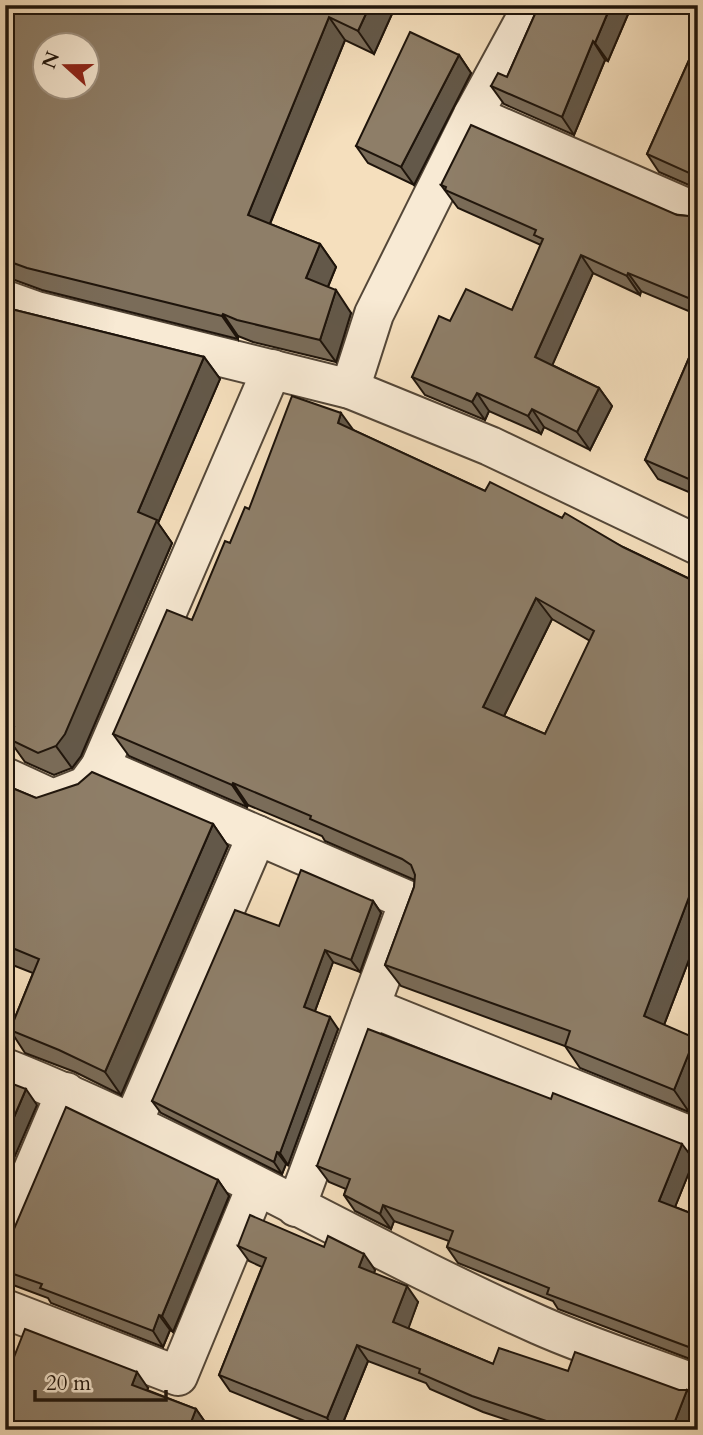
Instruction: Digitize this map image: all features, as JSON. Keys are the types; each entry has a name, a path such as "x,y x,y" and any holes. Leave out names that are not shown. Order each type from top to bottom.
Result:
{"street":[{"path":"350,389 374,314 473,115 533,5"},
{"path":"473,115 698,214"},
{"path":"5,300 36,311 350,389 490,446 698,545"},
{"path":"5,777 53,799 86,786 100,767 272,369"},
{"path":"100,767 409,901 296,1207"},
{"path":"133,1122 257,835"},
{"path":"370,1007 698,1139"},
{"path":"5,1068 133,1122 296,1207 541,1326 698,1385"},
{"path":"5,1236 66,1092"},
{"path":"5,1308 178,1376 256,1187"}],"building":[{"path":"5,5 370,5 358,31 329,17 248,215 320,244 306,278 336,290 320,340 237,320 223,314 222,316 27,268 5,260"},
{"path":"539,5 611,5 562,117 491,86 498,73 507,77"},
{"path":"410,32 459,55 401,167 356,146"},
{"path":"698,40 698,178 647,154"},
{"path":"471,125 677,215 688,216 698,212 698,237 694,237 698,239 698,302 628,273 627,276 581,255 535,357 599,388 577,432 532,409 528,416 477,393 472,402 412,377 439,316 450,321 466,289 512,310 543,239 534,235 536,230 445,190 446,187 441,185"},
{"path":"5,306 204,357 138,512 157,520 65,734 56,746 38,753 9,739 14,727 5,723"},
{"path":"698,337 698,483 645,460"},
{"path":"292,396 341,413 338,423 485,491 490,482 562,518 565,513 623,547 698,583 698,886 694,884 644,1016 695,1038 674,1090 565,1046 570,1031 385,965 414,887 415,875 411,865 402,859 310,819 311,816 113,734 167,610 192,620 225,541 230,543 245,507 249,509","holes":["536,598 594,631 545,734 483,707"]},
{"path":"92,772 213,824 105,1072 10,1030 39,959 5,945 5,785 36,798 78,784"},
{"path":"301,870 373,901 351,960 325,950 304,1007 330,1017 280,1153 277,1152 274,1162 152,1101 235,910 279,926"},
{"path":"368,1029 551,1099 553,1093 682,1144 659,1201 698,1216 698,1351 547,1294 549,1288 447,1247 453,1231 383,1205 380,1214 344,1195 350,1179 317,1166"},
{"path":"5,1081 26,1089 5,1138"},
{"path":"66,1107 218,1180 162,1316 159,1315 153,1331 40,1288 42,1284 5,1271 5,1239 14,1229"},
{"path":"250,1215 324,1247 328,1236 364,1254 359,1267 407,1286 393,1322 493,1364 499,1348 568,1371 575,1352 679,1390 687,1390 672,1429 675,1430 551,1430 547,1428 549,1422 472,1396 419,1373 420,1369 357,1345 327,1418 219,1375 266,1258 238,1246"},
{"path":"25,1329 137,1372 132,1385 196,1409 188,1430 32,1430 5,1419 5,1354 14,1357"}]}
